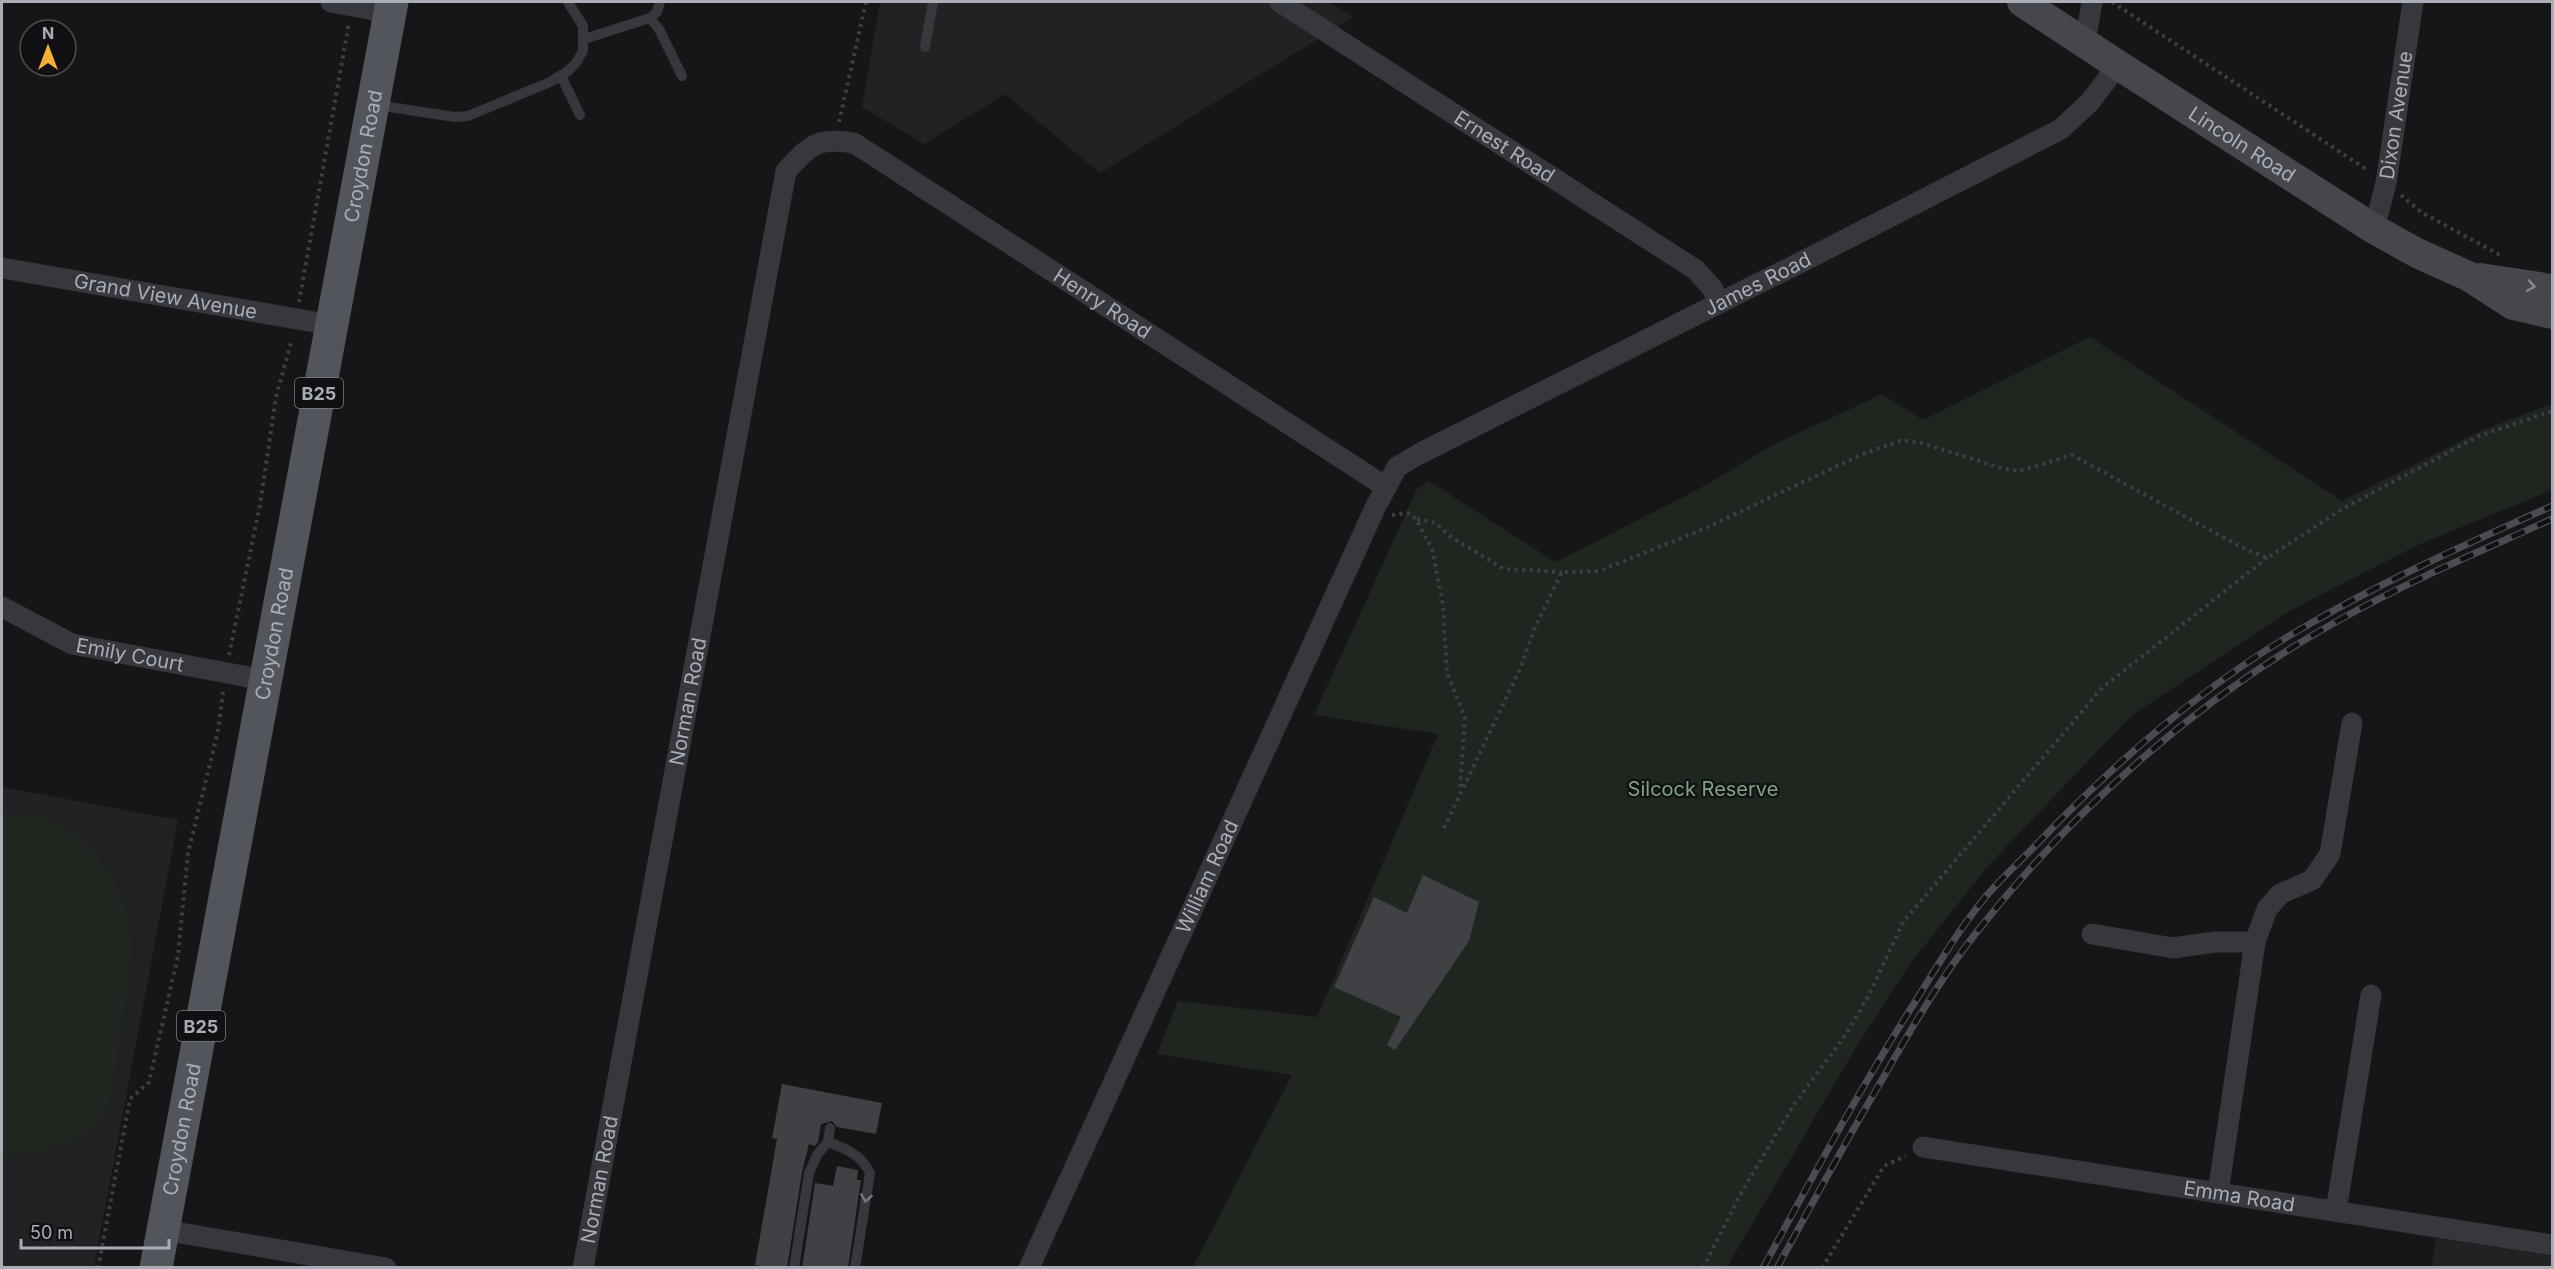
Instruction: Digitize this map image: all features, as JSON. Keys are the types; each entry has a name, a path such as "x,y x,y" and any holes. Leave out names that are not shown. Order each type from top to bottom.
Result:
{"main road":[{"name":"Lincoln Road","path":"2022,2 2374,230 2468,276 2512,305 2553,314"},
{"name":"Croydon Road","path":"156,1268 391,7"},
{"name":"Lincoln Road","path":"2468,276 2553,289"}],"street":[{"path":"331,2 352,6 391,7"},
{"name":"Ernest Road","path":"1280,2 1696,270 1712,288 1719,302"},
{"path":"2085,43 2092,2"},
{"name":"Dixon Avenue","path":"2374,230 2386,183 2413,2"},
{"name":"James Road","path":"1386,487 1397,467 1419,454 2061,129 2091,102 2118,65"},
{"name":"Henry Road","path":"811,145 834,140 854,143 1386,487"},
{"name":"Norman Road","path":"583,1268 786,171 811,145"},
{"name":"Grand View Avenue","path":"2,268 332,325"},
{"name":"William Road","path":"1029,1268 1386,487"},
{"name":"Emily Court","path":"2,607 72,644 265,680"},
{"path":"2218,1193 2255,942 2267,909 2280,894 2312,880 2330,854 2352,723"},
{"path":"2092,934 2173,948 2215,942 2255,942"},
{"path":"2336,1211 2371,995"},
{"name":"Emma Road","path":"1923,1147 2553,1245"},
{"path":"163,1230 386,1268"}],"lane":[{"path":"373,104 455,117 468,116 561,76 576,63 583,51 583,26 568,2"},
{"path":"584,39 650,18 657,12 660,2"},
{"path":"925,46 933,2"},
{"path":"650,18 659,29 682,76"},
{"path":"561,76 580,115"},
{"path":"794,1268 810,1173 817,1155 828,1142 830,1128"},
{"path":"828,1142 848,1149 865,1163 870,1173 855,1268"}],"path":[{"path":"834,140 847,93 866,2"},
{"path":"2112,2 2386,183 2421,212 2509,260"},
{"path":"98,1268 130,1099 149,1082 178,956 188,853 218,731 225,673 260,506 276,397 297,320 352,6"},
{"path":"1703,1268 1740,1195 1793,1106 1846,1034 1869,994 1903,922 2102,688 2267,558 2344,508 2479,436 2553,411"},
{"path":"1416,519 1436,523 1450,537 1504,569 1599,571 1699,531 1863,454 1902,440 1922,443 2004,469 2020,471 2072,455 2242,549 2267,558"},
{"path":"1375,508 1392,515 1408,513 1416,519 1432,549 1443,605 1447,673 1465,717 1460,792"},
{"path":"1444,828 1520,669 1535,627 1562,572"},
{"path":"1822,1268 1884,1166 1923,1147"}],"shaded area":[{"path":"880,2 1329,2 1354,17 1100,173 1005,94 924,144 862,107"},
{"path":"2,787 178,820 94,1267 2,1267"},
{"path":"2436,1238 2552,1256 2552,1267 2432,1267"}],"green space":[{"name":"Silcock Reserve","path":"2090,337 2342,501 2480,431 2552,404 2552,490 2418,545 2291,610 2131,716 1988,866 1910,964 1855,1049 1727,1267 1193,1267 1292,1075 1157,1054 1178,1001 1317,1017 1438,734 1314,715 1417,489 1429,481 1555,562 1697,490 1771,446 1882,394 1923,420"},
{"path":"2,812 33,815 57,821 68,827 89,846 115,882 121,895 130,923 132,948 113,1086 104,1114 84,1133 58,1147 30,1154 2,1157"}],"building":[{"path":"1423,875 1479,902 1469,941 1395,1050 1387,1045 1401,1017 1334,987 1374,897 1407,913"},
{"path":"782,1084 882,1103 876,1134 837,1127 832,1121 821,1124 818,1142 815,1146 809,1144 802,1172 787,1268 773,1268 755,1265 777,1139 772,1138"},
{"path":"837,1166 858,1170 857,1180 861,1180 848,1268 802,1268 815,1183 833,1186"}],"railway":[{"path":"1763,1268 1875,1067 1959,933 1994,888 2099,782 2166,723 2237,669 2275,645 2401,575 2552,506"},
{"path":"1777,1268 1872,1097 1951,966 2014,886 2098,799 2190,719 2289,649 2393,592 2552,519"}]}
